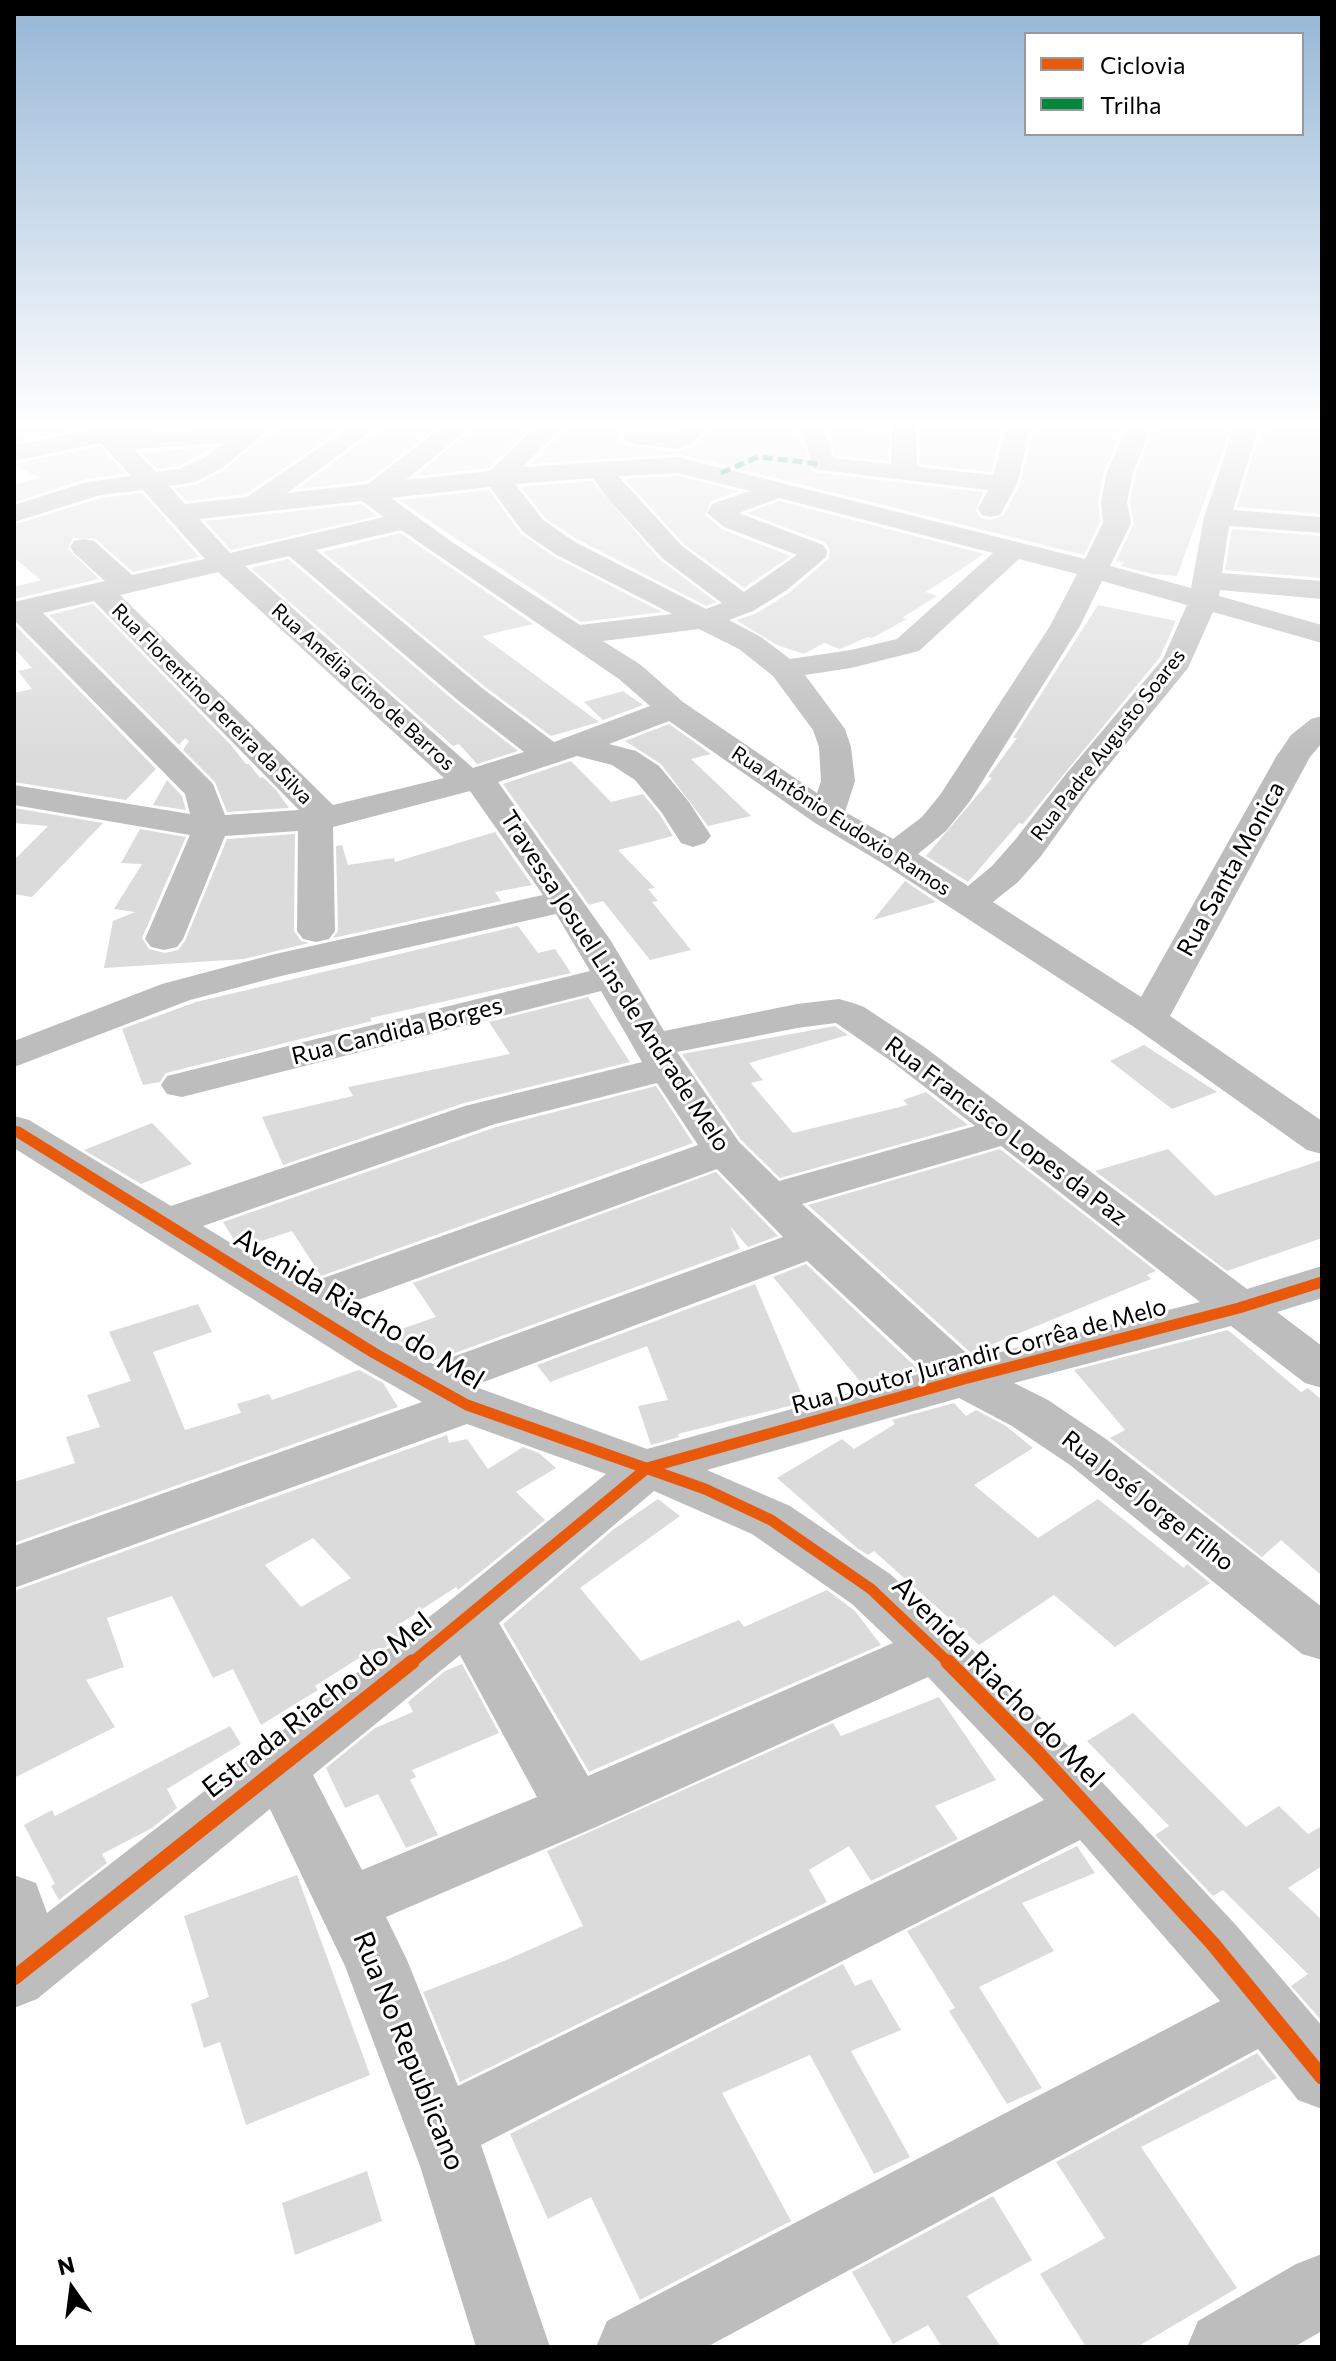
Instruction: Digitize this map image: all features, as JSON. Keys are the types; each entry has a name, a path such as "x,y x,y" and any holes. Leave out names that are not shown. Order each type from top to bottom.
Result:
{"street":[{"name":"Rua Amélia Gino de Barros","path":"198,535 222,561 473,779"},
{"path":"18,610 338,535"},
{"name":"Rua Antônio Eudoxio Ramos","path":"425,535 630,672 672,709 827,816 895,855 1148,1019 1322,1141"},
{"path":"546,535 706,619 766,653 784,669 829,729 835,747 838,781 827,816"},
{"path":"656,535 672,552 743,605"},
{"path":"575,635 706,619 743,605 777,584 813,555 809,548 773,535"},
{"path":"954,535 1094,570 1205,590 1322,590"},
{"path":"968,539 971,535"},
{"path":"895,855 934,824 953,801 1047,655 1111,535"},
{"name":"Rua Padre Augusto Soares","path":"969,904 1005,874 1028,848 1131,715 1168,674 1186,645 1205,590 1214,535"},
{"path":"293,545 471,695 561,750 624,758 647,773 677,809 693,836"},
{"name":"Rua Florentino Pereira da Silva","path":"84,547 112,587 320,819"},
{"path":"784,669 851,659 908,645 1012,551"},
{"path":"1205,590 1322,634"},
{"path":"18,610 201,791 211,826 164,939"},
{"path":"14,773 25,797 127,818 211,826 320,819 411,798 473,779 672,709"},
{"name":"Rua Santa Monica","path":"1148,1019 1293,757 1303,742 1322,726"},
{"name":"Travessa Josuel Lins de Andrade Melo","path":"473,779 565,901 659,1056 724,1151 814,1242 964,1379"},
{"path":"316,931 320,819"},
{"path":"14,1055 176,992 275,966 565,901"},
{"name":"Rua Candida Borges","path":"182,1085 612,977"},
{"name":"Rua Francisco Lopes da Paz","path":"168,1223 659,1056 797,1016 839,1011 866,1024 1322,1371"},
{"name":"Avenida Riacho do Mel","path":"14,1129 374,1353 448,1395 705,1489 771,1520 871,1589 936,1649 1088,1807 1269,2009 1322,2077"},
{"path":"771,1198 1007,1131"},
{"path":"299,1304 724,1151"},
{"path":"14,1567 448,1395 814,1242"},
{"name":"Rua Doutor Jurandir Corrêa de Melo","path":"647,1468 964,1379 1239,1308 1322,1282"},
{"name":"Rua José Jorge Filho","path":"964,1379 1030,1413 1088,1452 1322,1638"},
{"name":"Estrada Riacho do Mel","path":"20,1973 278,1765 467,1618 647,1468"},
{"path":"467,1618 575,1809"},
{"path":"349,1904 575,1809 936,1649"},
{"name":"Rua No Republicano","path":"278,1765 375,1960 455,2166 513,2347"},
{"path":"440,2130 1088,1807"},
{"path":"14,1903 20,1973"},
{"path":"633,2347 1269,2009"},
{"path":"1224,2347 1322,2290"}],"building":[{"path":"14,535 180,535 199,557 133,572 96,539 73,538 68,549 99,579 14,599 14,587 41,580 14,558"},
{"path":"218,535 295,535 231,550"},
{"path":"391,535 403,535 533,624 482,636 599,722 551,736 484,686 323,552"},
{"path":"451,535 523,535 553,556 662,612 581,622"},
{"path":"571,535 639,535 660,560 716,602 706,606"},
{"path":"676,535 737,535 791,556 744,588"},
{"path":"806,535 911,535 984,554 926,592 937,596 902,618 907,619 872,638 840,649 824,643 804,654 777,645 736,620 755,614 789,593 829,558 830,549 824,542"},
{"path":"1005,535 1094,535 1084,555"},
{"path":"1129,535 1192,535 1177,576 1152,574 1121,566 1124,562 1116,561"},
{"path":"1231,535 1322,536 1322,578 1225,570"},
{"path":"288,559 518,751 477,764 459,744 453,746 251,568"},
{"path":"93,604 246,764 276,790 289,808 227,812 215,782 183,750 189,741 185,738 179,745 49,615"},
{"path":"1098,605 1176,621 1160,657 1023,824 1019,823 968,882 926,856 992,778 988,777 1017,738 1013,738"},
{"path":"14,624 156,769 126,800 14,782 14,693 32,689 18,671 32,668 14,648"},
{"path":"623,691 643,705 603,720 584,702"},
{"path":"669,724 711,754 691,759 751,816 708,826 661,764 625,741"},
{"path":"571,761 611,802 643,794 660,815 673,836 618,850 655,888 648,889 658,901 652,902 691,950 650,960 603,901 589,905 503,784"},
{"path":"167,780 182,796 186,810 153,805"},
{"path":"14,808 103,823 32,897 14,894 14,860 48,826 14,823"},
{"path":"140,829 186,837 142,938 149,949 165,953 178,950 185,941 227,839 295,834 294,931 301,941 309,943 244,959 104,968 113,921 135,912 114,909 142,864 121,863"},
{"path":"495,832 532,885 495,892 501,901 333,938 338,931 336,846 342,845 348,865 394,858 395,862"},
{"path":"905,881 936,902 873,920"},
{"path":"518,926 538,953 555,949 571,973 370,1018 372,1021 166,1073 160,1082 143,1085 122,1029 196,1002"},
{"path":"588,997 630,1062 464,1103 283,1165 262,1117 353,1096 348,1087 510,1054 489,1022"},
{"path":"835,1026 848,1035 749,1063 763,1080 751,1083 793,1133 908,1105 903,1100 926,1092 968,1125 780,1178 741,1140 682,1054"},
{"path":"1144,1045 1217,1092 1172,1109 1110,1061"},
{"path":"656,1086 693,1143 321,1276 292,1231 243,1247 236,1243 223,1222 496,1127"},
{"path":"152,1123 192,1164 141,1184 84,1150"},
{"path":"1000,1149 1156,1271 1147,1275 1151,1279 971,1353 808,1205"},
{"path":"1168,1149 1215,1196 1322,1160 1322,1238 1227,1271 1095,1171"},
{"path":"716,1172 778,1236 748,1247 730,1226 740,1249 433,1361 400,1341 393,1332 436,1317 413,1283"},
{"path":"806,1264 920,1371 864,1386 773,1277"},
{"path":"755,1284 805,1402 678,1434 679,1437 651,1445 638,1406 668,1400 647,1346 550,1382 537,1365"},
{"path":"198,1304 212,1332 153,1352 185,1430 241,1413 237,1404 269,1394 272,1400 359,1370 383,1383 398,1407 14,1543 14,1482 75,1463 66,1437 100,1427 87,1395 131,1381 109,1332"},
{"path":"1228,1330 1301,1392 1308,1388 1322,1400 1322,1576 1281,1540 1262,1557 1110,1438 1125,1430 1074,1370"},
{"path":"954,1403 966,1416 976,1410 1006,1426 1033,1448 974,1485 1038,1538 1098,1499 1184,1568 1187,1564 1210,1583 1115,1647 1054,1595 979,1645 874,1551 868,1555 857,1548 777,1478 842,1439 854,1449 895,1424 892,1420"},
{"path":"447,1435 449,1443 467,1439 488,1469 523,1447 539,1453 556,1468 516,1492 545,1520 458,1590 456,1587 395,1627 402,1634 378,1653 374,1649 351,1663 315,1686 318,1690 261,1725 233,1669 213,1678 172,1596 107,1618 124,1667 86,1680 115,1727 14,1778 14,1591","holes":["313,1538 351,1578 301,1607 265,1565"]},
{"path":"658,1499 680,1516 580,1588 641,1661 739,1620 744,1627 827,1590 855,1611 881,1645 589,1772 503,1624 614,1529"},
{"path":"462,1664 499,1733 412,1770 416,1777 410,1780 438,1835 406,1848 378,1794 345,1808 326,1768 375,1728 413,1712 408,1702 445,1671"},
{"path":"939,1697 996,1780 935,1806 958,1839 871,1881 849,1846 809,1870 827,1902 460,2082 423,1992 583,1926 547,1851 833,1723 841,1736"},
{"path":"1133,1713 1246,1827 1279,1806 1308,1834 1322,1826 1322,1866 1288,1888 1322,1920 1322,2021 1291,1986 1308,1974 1223,1890 1213,1896 1155,1835 1169,1826 1087,1741"},
{"path":"230,1726 241,1744 167,1789 177,1808 152,1828 102,1854 107,1863 59,1900 51,1886 55,1884 24,1825 52,1810 55,1816"},
{"path":"1077,1846 1095,1873 1022,1903 1054,1951 979,1987 1042,2088 1007,2104 949,2011 955,2008 907,1931"},
{"path":"297,1875 370,2075 246,2125 220,2042 204,2048 191,2004 209,1997 184,1916"},
{"path":"843,1964 855,1986 871,1979 901,2030 851,2051 910,2157 874,2174 810,2055 722,2093 791,2221 640,2300 591,2197 548,2219 510,2134"},
{"path":"1257,2053 1277,2078 1141,2147 1237,2288 1137,2347 1086,2347 1040,2274 1105,2238 1056,2162"},
{"path":"367,2171 382,2221 295,2255 282,2203"},
{"path":"993,2196 1032,2260 967,2296 1001,2347 942,2347 928,2325 893,2344 852,2272"}],"cycle path":[{"path":"14,1129 374,1353 467,1405 705,1489 771,1520 825,1555 871,1589 936,1649 1036,1751 1213,1944 1322,2077"},
{"path":"14,1978 467,1618 647,1468 964,1379 1239,1308 1322,1282"}]}
